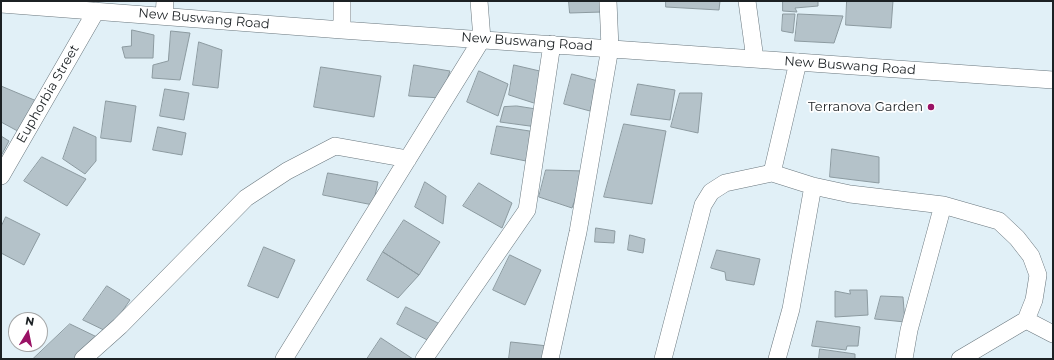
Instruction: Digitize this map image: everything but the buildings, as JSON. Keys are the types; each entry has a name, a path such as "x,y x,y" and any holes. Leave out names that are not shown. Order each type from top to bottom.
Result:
{"street":[{"path":"342,1 342,30"},
{"path":"284,359 482,39 479,1"},
{"path":"550,359 578,232 610,48 608,1"},
{"path":"747,1 755,59"},
{"name":"New Buswang Road","path":"1,4 96,11 165,9 342,30 1053,80"},
{"name":"Euphorbia Street","path":"1,176 96,11"},
{"path":"424,359 527,210 552,44"},
{"path":"772,173 798,62"},
{"path":"82,359 120,326 246,198 288,171 335,146 408,159"},
{"path":"664,359 703,205 711,192 725,183 772,173 813,186 850,194 943,205 999,221 1017,238 1031,256 1038,275 1034,300 1026,320 960,359"},
{"path":"778,359 791,309 813,186"},
{"path":"904,359 909,330 943,205"},
{"path":"1026,320 1053,334"}],"place":[{"name":"Terranova Garden","path":"931,107"}]}
